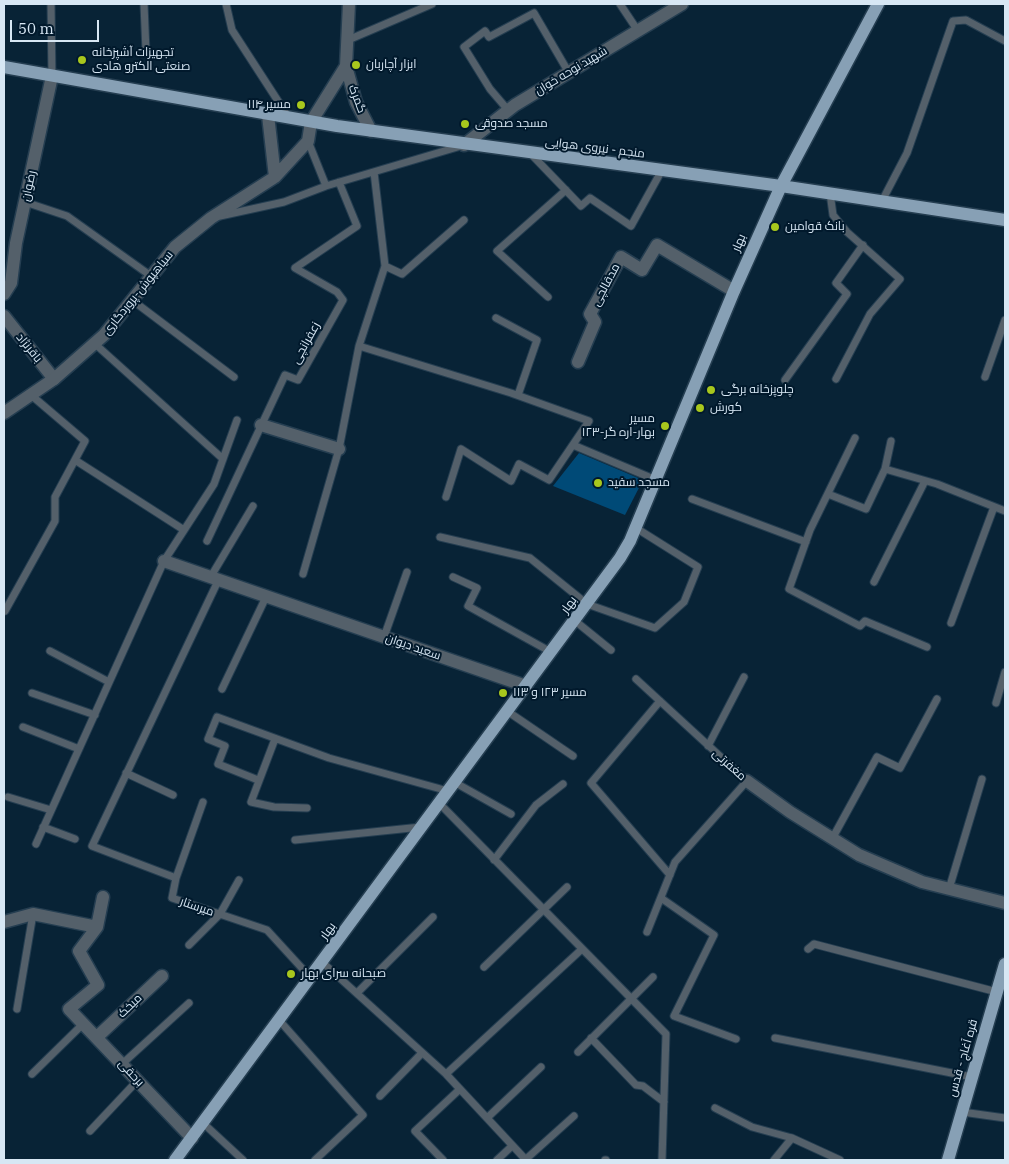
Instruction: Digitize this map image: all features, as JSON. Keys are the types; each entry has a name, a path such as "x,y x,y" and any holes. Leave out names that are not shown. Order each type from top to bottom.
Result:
{"main road":[{"name":"بهار","path":"175,1160 620,558 636,528 734,291 781,186 878,4"},
{"name":"منجم - نیروی هوایی","path":"4,67 311,122 464,145 781,186 1005,220"},
{"name":"قره آغاج - قدس","path":"948,1160 1005,964"}],"street":[{"name":"گمرک","path":"350,4 346,66 356,102 371,131"},
{"name":"شهید نوحه خوان","path":"464,145 508,110 682,4"},
{"name":"گمرک","path":"311,122 346,66"},
{"name":"رضوان","path":"4,294 11,283 16,243 52,76"},
{"path":"268,115 275,177"},
{"path":"308,141 311,122"},
{"name":"سیاهپوش-پروردگاری","path":"4,413 54,380 94,343 175,247 211,218 275,177 308,141"},
{"name":"مدقالچی","path":"578,362 594,322 590,314 621,256 642,270 657,244 734,291"},
{"name":"باقرنژاد","path":"4,316 54,380"},
{"path":"261,425 339,449"},
{"name":"سعید دیوان","path":"164,561 266,598 526,686"},
{"name":"مغفرتی","path":"746,781 859,855 922,882 1005,903"},
{"path":"4,922 33,914 97,927 102,897"},
{"name":"برحقی","path":"97,927 79,952 98,985 70,1009 192,1138"},
{"name":"میخک","path":"97,1037 162,976"}],"lane":[{"path":"51,4 52,76"},
{"path":"144,4 146,52"},
{"path":"226,4 232,30 290,118"},
{"path":"348,40 432,4"},
{"path":"620,4 638,31"},
{"path":"508,110 490,89 464,47 485,31 489,37 534,13 569,73"},
{"path":"882,201 907,153 953,21 966,20 1005,41"},
{"path":"308,141 326,186"},
{"path":"211,218 284,202 326,186 464,145"},
{"path":"530,153 581,206 590,198 631,226 662,170"},
{"path":"303,574 339,449 359,346 385,266 374,172"},
{"name":"زعفرانچی","path":"207,541 284,375 298,380 343,300 337,292 295,268 357,226 339,182"},
{"path":"548,297 496,251 566,190"},
{"path":"830,193 833,216 900,279 870,314 836,379"},
{"path":"25,202 67,216 152,276"},
{"path":"385,266 402,274 464,220"},
{"path":"784,380 847,294 836,283 862,245"},
{"path":"132,300 234,377"},
{"path":"496,318 536,340 518,395"},
{"path":"985,377 1005,320"},
{"path":"94,343 223,459"},
{"path":"359,346 518,395 589,421 548,480 519,464 511,481 461,448 446,496"},
{"path":"5,611 55,521 55,497 85,441 31,395"},
{"path":"36,844 164,561 214,484 237,420"},
{"path":"855,438 806,542 789,589 860,626 865,621 928,647"},
{"path":"828,494 866,510 885,469 891,441"},
{"path":"573,445 656,480"},
{"path":"75,460 184,530"},
{"path":"885,469 925,481 1005,511"},
{"path":"874,582 925,481"},
{"path":"692,499 806,542"},
{"path":"174,796 126,774 214,579 253,506"},
{"path":"951,623 994,507"},
{"path":"440,538 530,558 587,604 655,628 684,602 698,567 636,528"},
{"path":"384,637 407,572"},
{"path":"453,577 477,588 468,606 551,652"},
{"path":"222,689 266,598"},
{"path":"574,620 611,650"},
{"path":"50,651 109,682"},
{"path":"996,703 1005,672"},
{"path":"708,746 744,677"},
{"name":"مغفرتی","path":"636,679 746,781"},
{"path":"32,693 94,714"},
{"path":"832,838 877,758 900,768 937,699"},
{"path":"660,701 591,783 670,875"},
{"path":"507,711 573,756"},
{"path":"258,780 218,764 225,746 208,739 217,717 329,758 451,787 511,814"},
{"path":"23,727 79,749"},
{"path":"275,739 250,802 274,807 307,808"},
{"name":"میرستار","path":"126,774 92,846 176,878 172,898 266,930 310,977"},
{"path":"949,889 982,779"},
{"path":"647,932 675,862 746,781"},
{"path":"494,860 536,805 563,784"},
{"path":"8,798 51,810"},
{"path":"176,878 203,802"},
{"path":"439,803 666,1034 662,1160"},
{"path":"43,827 75,839"},
{"path":"296,840 422,827"},
{"path":"189,945 220,914 238,880"},
{"path":"484,967 567,887"},
{"path":"661,898 714,935 674,1016 736,1039"},
{"path":"17,1009 33,914"},
{"path":"357,993 433,917"},
{"path":"808,949 814,944 997,992"},
{"path":"446,1074 582,949"},
{"path":"322,962 446,1074 526,1160 574,1116"},
{"path":"578,1052 630,997 653,976"},
{"path":"122,1064 189,1004"},
{"path":"278,1020 363,1115 318,1159"},
{"path":"32,1074 84,1023"},
{"path":"591,1038 636,1085 643,1086 664,1102"},
{"path":"775,1038 972,1077"},
{"path":"380,1096 422,1052"},
{"path":"487,1118 541,1067"},
{"path":"90,1131 138,1080"},
{"path":"443,1160 415,1131 460,1089"},
{"path":"715,1108 752,1127 792,1138 840,1160"},
{"path":"962,1112 1005,1118"},
{"path":"203,1123 243,1160"},
{"path":"774,1160 792,1138"},
{"path":"497,1160 512,1146"}],"building":[{"name":"مسجد سفید","path":"579,453 643,480 625,515 553,486"}],"place":[{"name":"تجهیزات آشپزخانه صنعتی الکترو هادی","path":"82,60"},
{"name":"ابزار آچاربان","path":"356,65"},
{"name":"مسیر ۱۱۴","path":"301,105"},
{"name":"مسجد صدوقی","path":"465,124"},
{"name":"بانک قوامین","path":"775,227"},
{"name":"چلوپزخانه برگی","path":"711,390"},
{"name":"کورش","path":"700,408"},
{"name":"مسیر ۱۲۳-بهار-اره گر","path":"665,426"},
{"name":"مسجد سفید","path":"598,483"},
{"name":"مسیر ۱۲۳ و ۱۱۳","path":"503,693"},
{"name":"صبحانه سرای بهار","path":"291,974"}]}
